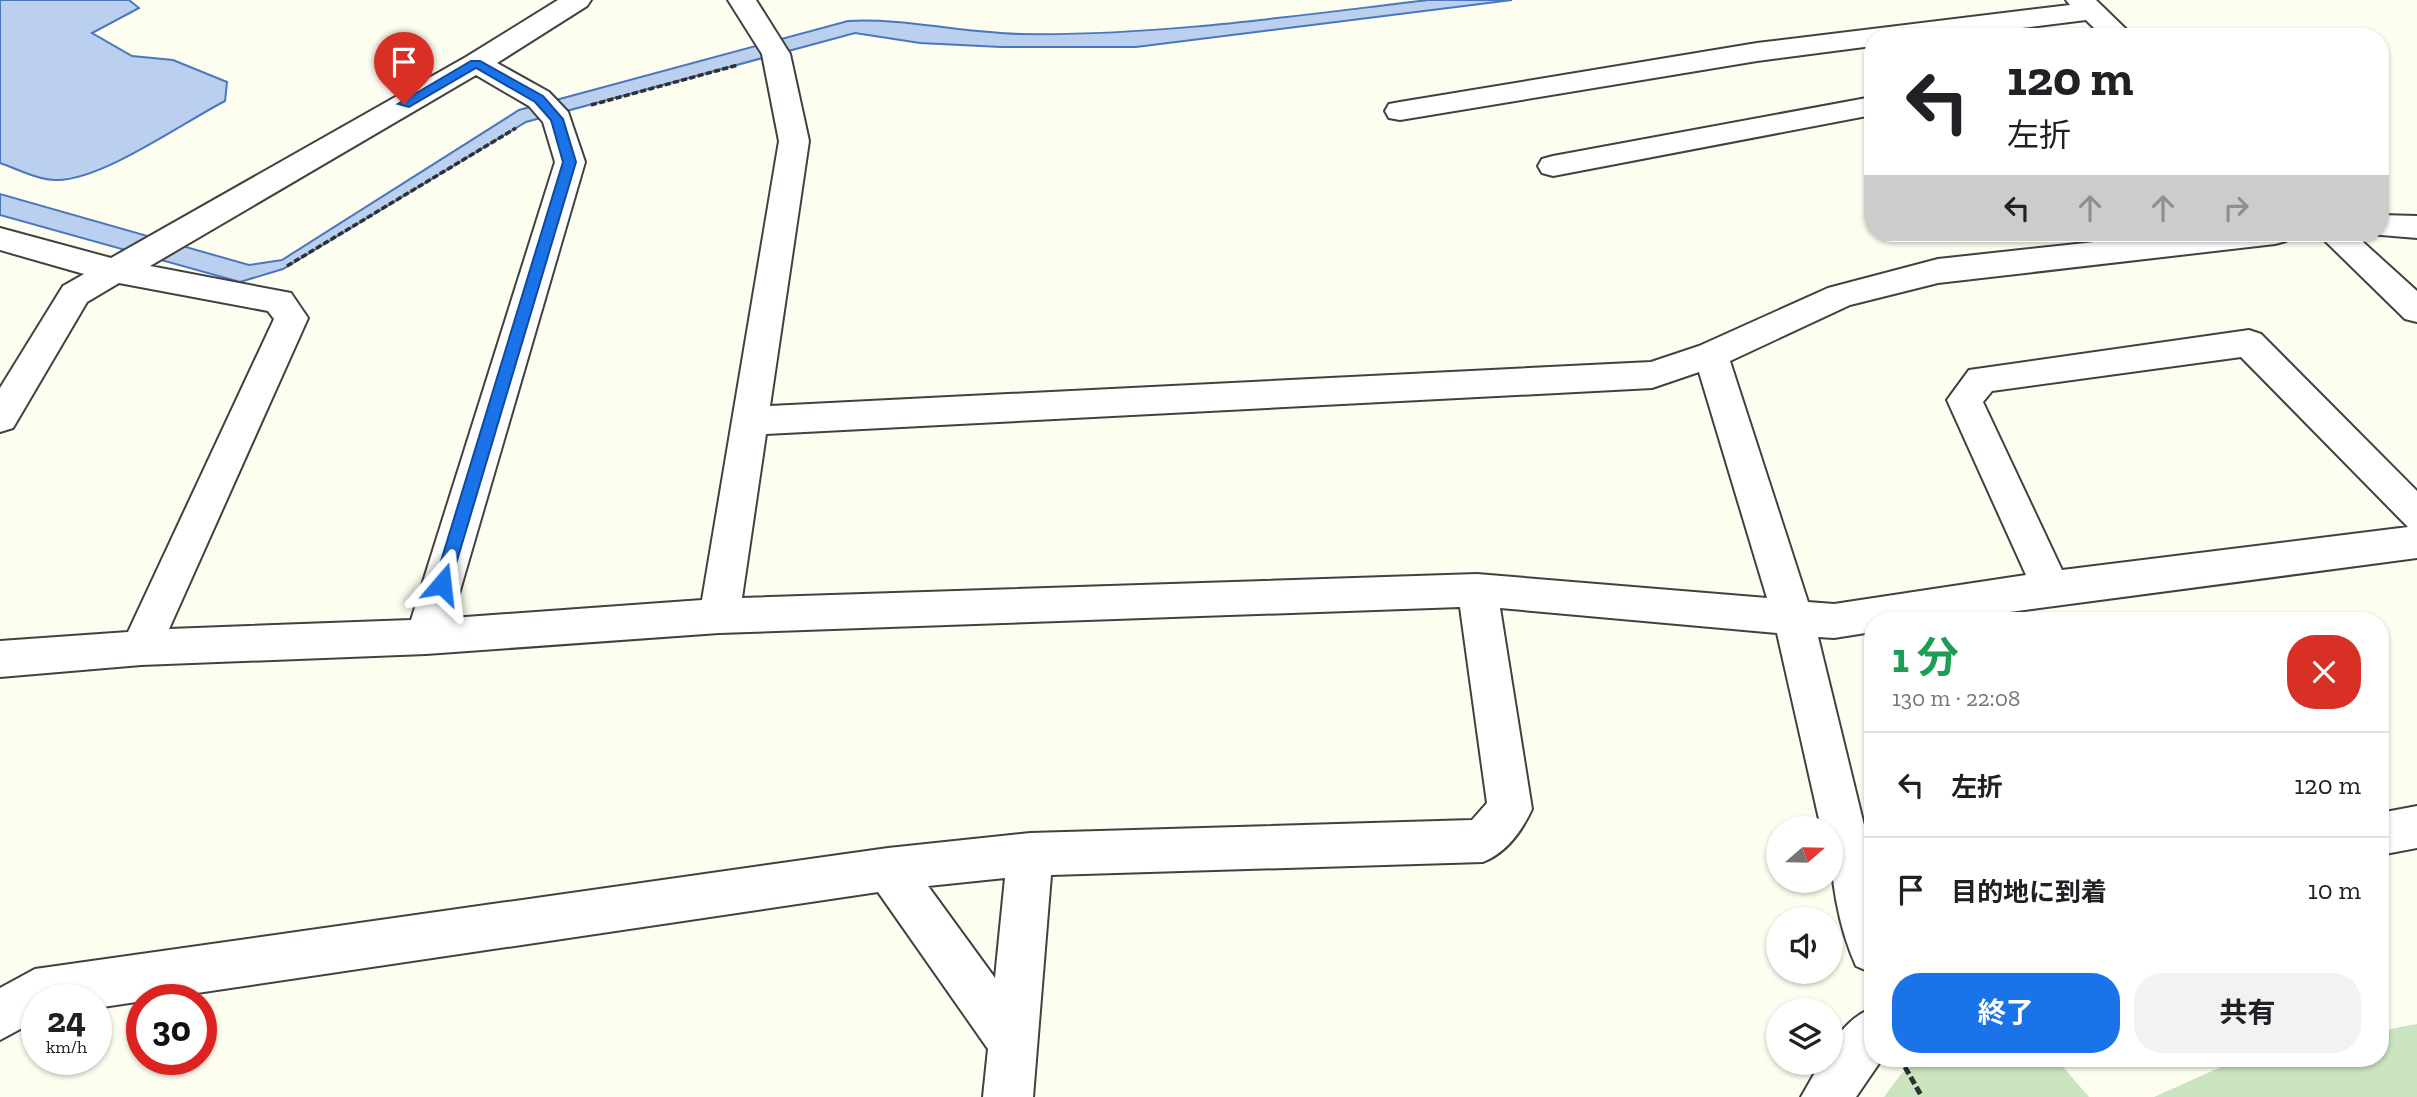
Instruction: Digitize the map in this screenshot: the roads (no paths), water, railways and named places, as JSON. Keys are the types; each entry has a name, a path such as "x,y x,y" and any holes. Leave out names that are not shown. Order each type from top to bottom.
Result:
{"street":[{"path":"0,418 75,294 476,63 576,0"},
{"path":"719,615 794,141 772,48 742,0"},
{"path":"1928,28 2086,6 2110,28"},
{"path":"1400,111 1864,37"},
{"path":"426,637 570,162 548,109 476,63"},
{"path":"1553,166 1864,108"},
{"path":"2389,226 2417,227"},
{"path":"0,239 142,256 241,294 279,300 292,318 141,648"},
{"path":"749,421 1652,375 1711,355 1840,296 1938,271 2195,242"},
{"path":"2343,242 2417,310"},
{"path":"2051,588 1965,400 1980,379 2249,343 2417,515"},
{"path":"1711,355 1793,617 1864,916"},
{"path":"1893,612 2051,588 2417,542"},
{"path":"0,659 141,648 426,637 719,615 1477,590 1834,621 1864,616"},
{"path":"0,1016 35,993 888,869 1030,854 1483,841 1510,809 1477,590"},
{"path":"2389,832 2417,827"},
{"path":"1008,1097 1030,854"},
{"path":"888,869 1013,1043"},
{"path":"1826,1097 1864,1043"}],"water":[{"path":"0,0 129,0 139,8 92,33 132,56 173,60 227,82 225,101 142,149 96,171 74,178 42,178 0,163"},
{"path":"1428,0 1512,0 1136,47 1001,47 920,43 855,33 526,122 283,269 240,282 0,215 0,194 249,265 282,260 519,110 848,21 891,22 999,33 1072,34 1225,24"}]}
